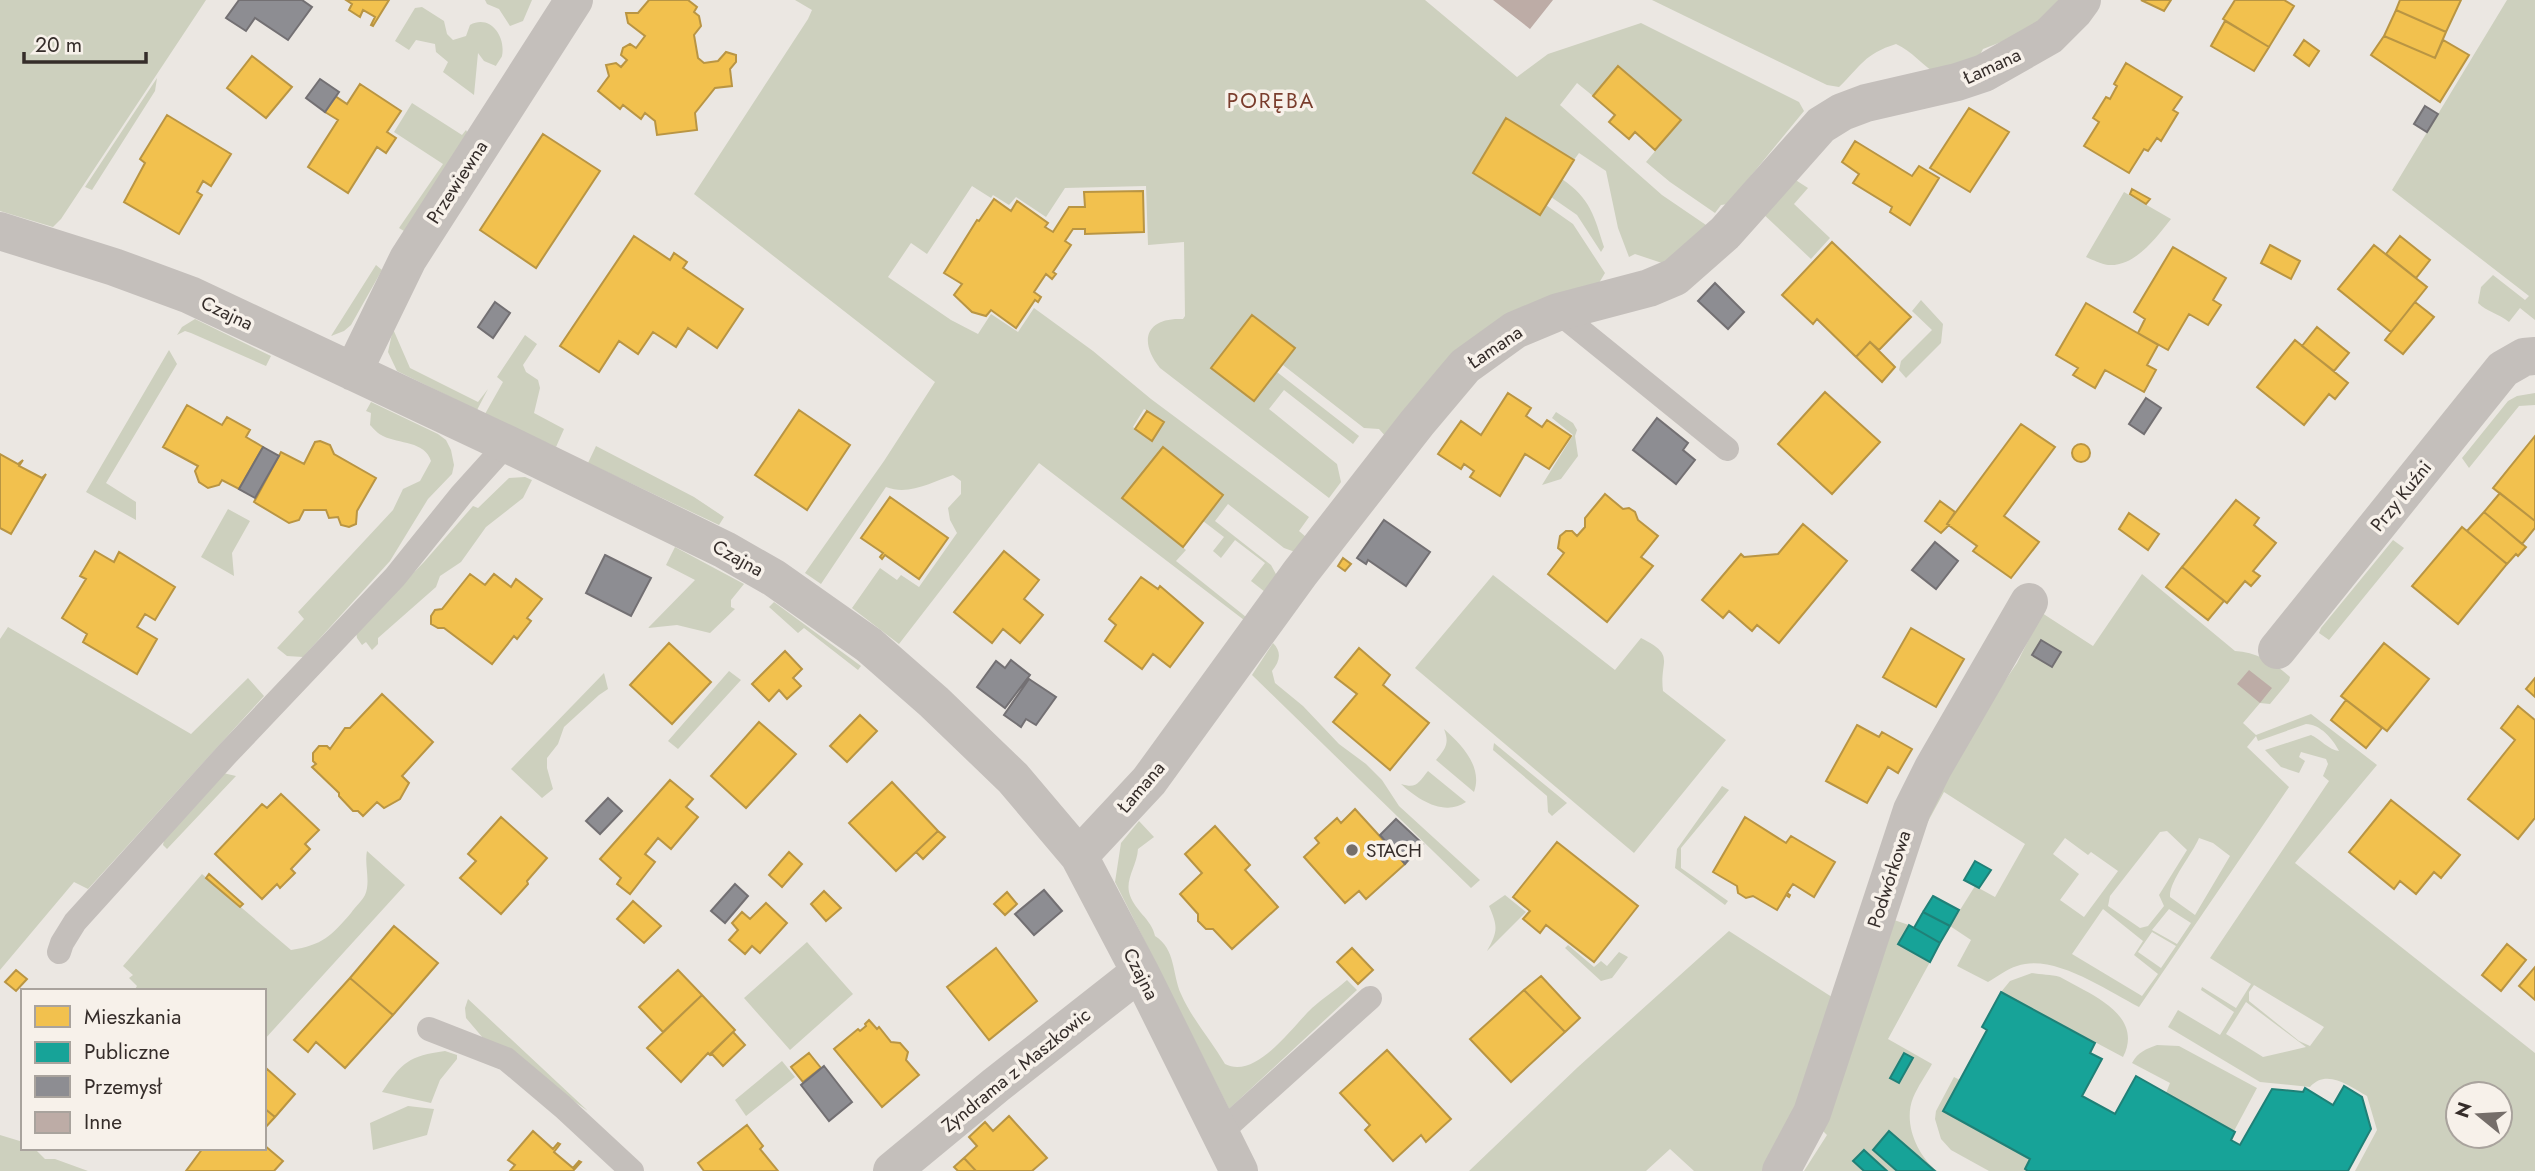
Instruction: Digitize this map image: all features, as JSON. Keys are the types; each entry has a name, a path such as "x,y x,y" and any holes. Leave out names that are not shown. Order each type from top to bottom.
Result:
{"street":[{"name":"Przewiewna","path":"354,372 408,259 574,0"},
{"name":"Łamana","path":"1079,856 1149,781 1300,573 1465,366 1515,330 1558,312 1649,288 1675,277 1725,233 1821,125 1842,112 1866,103 1984,73 2049,36 2082,0"},
{"name":"Czajna","path":"0,231 114,267 190,295 507,444 725,550 774,578 869,645 934,702 1013,778 1079,856 1239,1171"},
{"name":"Przy Kuźni","path":"2277,650 2503,369 2524,357 2535,356"},
{"name":"Podwórkowa","path":"1781,1171 1812,1113 1912,810 1933,768 2029,602"},
{"name":"Zyndrama z Maszkowic","path":"892,1171 1140,972"}],"lane":[{"path":"1558,312 1727,449"},
{"path":"60,952 62,943 75,922 227,754 395,577 461,495 507,444"},
{"path":"1220,1133 1370,998"},
{"path":"429,1029 506,1059 632,1171"}],"green space":[{"path":"0,0 206,0 61,219 53,227 0,211"},
{"path":"485,0 532,0 523,21 510,26 499,9 487,4"},
{"path":"795,0 1425,0 1517,77 1548,54 1641,23 1799,102 1804,111 1728,204 1721,205 1715,213 1646,162 1681,120 1618,66 1593,96 1577,83 1560,105 1662,195 1706,225 1708,235 1662,263 1635,254 1629,257 1618,228 1606,171 1579,153 1574,160 1473,173 1539,215 1546,205 1573,224 1605,273 1599,283 1387,438 1379,429 1364,428 1283,365 1295,348 1252,315 1212,368 1254,401 1277,372 1359,436 1353,444 1284,390 1269,409 1337,464 1341,482 1329,498 1160,368 1153,358 1149,349 1149,333 1161,322 1183,319 1185,316 1184,242 1148,245 1146,186 1065,188 1046,217 1016,197 1009,205 972,186 927,254 911,243 888,277 951,320 978,334 991,314 1018,332 1034,308 1309,517 1299,531 1306,537 1295,552 1284,548 1228,504 1215,521 1271,565 1277,576 1265,592 1251,581 1265,563 1235,540 1221,558 1213,551 1224,537 1203,521 1223,495 1164,448 1123,498 1186,550 1176,561 1246,617 1244,620 1039,463 899,644 852,608 880,568 897,580 901,575 919,587 957,533 950,520 948,508 961,494 961,481 953,475 912,489 886,487 821,584 805,573 884,461 935,382 694,194 812,10","holes":["1144,409 1164,422 1152,441 1133,427"]},
{"path":"1652,0 2064,0 2022,34 1983,49 1975,64 1938,75 1896,44 1870,56 1839,87 1827,85"},
{"path":"2507,0 2535,0 2535,320 2520,308 2509,322 2478,303 2481,287 2493,275 2525,300 2529,296 2392,190"},
{"path":"422,7 444,21 447,34 453,40 466,36 470,25 477,22 490,25 499,35 503,48 496,66 484,61 478,53 474,95 443,72 448,62 436,52 435,44 416,40 409,50 395,41 415,8"},
{"path":"157,78 155,91 92,190 85,187"},
{"path":"412,103 462,135 466,130 472,141 404,231 399,228 443,164 394,132"},
{"path":"1845,126 1794,179 1808,188 1794,204 1830,238 1811,259 1760,211"},
{"path":"1562,179 1572,186 1590,209 1604,247 1601,252 1577,215 1551,197"},
{"path":"2124,192 2171,219 2144,250 2127,261 2108,265 2086,257"},
{"path":"376,265 382,270 351,325 331,336"},
{"path":"1921,300 1943,324 1941,343 1906,378 1899,370 1901,361 1932,330 1912,311"},
{"path":"195,319 271,356 266,366 191,333 185,331 177,335 182,327"},
{"path":"393,329 410,368 478,402 488,389 477,410 397,371 388,352"},
{"path":"525,335 537,344 523,365 526,372 538,380 540,388 534,413 564,429 556,447 485,414 503,382 497,377"},
{"path":"169,350 177,364 106,483 136,502 136,520 86,492"},
{"path":"2535,393 2535,405 2519,406 2469,468 2462,458 2508,401 2517,396"},
{"path":"371,402 446,440 454,465 452,474 428,499 390,561 303,657 287,656 277,648 304,619 298,612 393,510 403,489 420,481 431,461 417,446 389,439 375,430 370,425 371,413 366,411"},
{"path":"1556,412 1573,423 1577,430 1575,436 1578,456 1561,479 1542,485 1573,435 1552,418"},
{"path":"596,446 694,497 724,517 719,525 588,463"},
{"path":"525,477 532,480 523,498 486,527 461,562 440,576 436,587 378,638 378,644 372,650 366,642 362,645 356,632 424,562 473,506 478,508 509,478"},
{"path":"228,509 250,521 232,553 234,576 201,557"},
{"path":"2393,540 2404,548 2329,640 2319,633 2321,628"},
{"path":"675,547 744,584 731,600 731,607 735,609 710,633 677,625 648,628 695,580 666,565"},
{"path":"2142,574 2235,651 2264,659 2290,677 2270,704 2260,703 2243,723 2256,735 2311,714 2377,765 2295,863 2535,1053 2535,1171 2355,1171 2377,1130 2367,1096 2331,1079 2324,1079 2310,1087 2260,1082 2168,1027 2178,1010 2220,1035 2234,1012 2201,990 2202,987 2236,1008 2251,984 2210,958 2329,781 2323,776 2328,764 2326,759 2301,752 2299,757 2305,761 2299,773 2281,767 2265,750 2311,735 2339,751 2326,733 2311,725 2306,724 2258,741 2256,736 2247,747 2289,787 2139,1007 2080,976 2047,965 2032,963 2017,966 1988,982 1957,966 1971,940 1950,926 1975,886 1995,897 2025,844 1944,792 1919,838 1926,817 1981,716 2017,663 2042,613 2093,646","holes":["2167,831 2187,850 2159,895 2164,906 2148,926 2140,928 2108,906 2110,896 2160,832","2065,838 2088,855 2091,852 2118,871 2084,917 2060,900 2079,874 2053,854","2199,838 2213,843 2230,856 2195,915 2170,897 2173,883","2103,909 2143,941 2134,955 2158,974 2142,996 2072,954","2169,909 2191,923 2177,944 2152,930","2152,932 2176,946 2161,968 2138,952","2254,985 2324,1027 2310,1046 2299,1041 2249,1001 2249,992","2246,1002 2306,1047 2263,1057 2226,1034"]},
{"path":"1493,575 1615,670 1641,638 1652,644 1663,655 1663,691 1726,740 1634,853 1415,668"},
{"path":"774,602 861,666 858,670 804,628 798,633 769,607"},
{"path":"8,627 191,734 248,678 264,696 88,889 74,882 0,970 0,639"},
{"path":"1273,643 1279,653 1277,664 1272,671 1275,683 1303,706 1339,744 1366,764 1382,780 1399,806 1480,880 1471,888 1252,675"},
{"path":"729,671 741,680 678,749 668,741"},
{"path":"604,673 608,689 564,727 558,744 547,758 553,789 542,798 511,769"},
{"path":"1444,729 1464,749 1473,765 1476,774 1474,792 1436,760 1446,746"},
{"path":"1494,743 1567,803 1552,816 1548,812 1547,796 1493,750"},
{"path":"1428,771 1466,802 1449,808 1440,807 1423,800 1401,784 1414,785"},
{"path":"223,773 236,776 167,849 163,845 164,840"},
{"path":"1722,786 1729,790 1681,848 1681,868 1728,901 1725,905 1675,868 1677,849"},
{"path":"1139,821 1154,837 1138,849 1129,882 1131,898 1150,924 1155,936 1167,948 1185,1003 1225,1064 1237,1067 1249,1065 1261,1058 1312,1008 1347,980 1357,990 1229,1109 1115,882 1121,843"},
{"path":"367,851 405,885 266,1038 266,989 135,989 137,986 129,978 133,975 123,966 202,874 291,950 319,942 338,928 365,895"},
{"path":"1505,895 1526,912 1487,951 1496,929 1489,906"},
{"path":"1894,920 1909,925 1898,944 1930,962 1888,1039 1932,1064 1913,1098 1910,1118 1918,1147 1937,1171 1804,1171 1827,1135 1822,1130"},
{"path":"1729,931 1835,999 1801,1103 1766,1171 1694,1171 1670,1149 1646,1171 1469,1171 1578,1067"},
{"path":"807,942 853,994 790,1050 744,998"},
{"path":"1568,945 1594,967 1601,961 1607,966 1619,952 1628,957 1612,978 1601,981 1565,948"},
{"path":"2032,973 2060,977 2094,996 2120,1016 2128,1035 2123,1057 2001,992 2010,981"},
{"path":"468,999 588,1111 483,1038 466,1018"},
{"path":"2157,1045 2179,1046 2257,1088 2234,1131 2166,1093 2170,1083 2132,1063 2143,1051"},
{"path":"445,1051 457,1055 457,1059 440,1080 431,1103 382,1092 407,1062 423,1055"},
{"path":"782,1061 795,1077 746,1116 735,1100"},
{"path":"1954,1077 1960,1080 1943,1111 2030,1159 2025,1169 2028,1171 1989,1171 1951,1150 1941,1139 1935,1119 1936,1111"},
{"path":"408,1106 434,1109 427,1135 373,1150 370,1123"},
{"path":"0,1135 21,1141 21,1150 36,1150 45,1159 55,1159 88,1171 0,1171"}],"building: Mieszkania":[{"path":"346,0 389,0 373,26 371,25 375,17 363,10 360,17 349,10 352,4"},
{"path":"649,0 688,0 697,7 694,12 699,16 701,26 694,35 698,58 704,63 718,61 726,52 736,55 736,62 730,69 732,86 715,88 695,113 697,130 657,135 655,121 645,113 641,119 623,105 620,109 598,91 609,76 606,65 616,63 621,67 627,60 621,55 623,48 630,44 636,48 645,36 628,23 626,13 638,13"},
{"path":"2141,0 2171,0 2164,11"},
{"path":"2235,0 2284,0 2294,6 2269,47 2223,19"},
{"path":"2400,0 2461,0 2446,32 2396,10"},
{"path":"2396,10 2446,32 2435,58 2384,36"},
{"path":"2225,21 2269,47 2254,71 2211,46"},
{"path":"2384,36 2435,58 2443,40 2469,55 2440,102 2371,55"},
{"path":"2304,40 2319,51 2309,66 2294,55"},
{"path":"252,56 292,87 266,118 227,88"},
{"path":"2126,63 2182,97 2173,110 2178,113 2161,141 2157,138 2148,151 2144,149 2129,173 2084,146 2099,122 2093,118 2106,97 2110,99 2117,86 2114,84"},
{"path":"1618,66 1681,120 1655,150 1635,132 1629,139 1609,122 1615,115 1593,96"},
{"path":"360,84 401,111 387,132 396,138 386,153 377,147 348,193 308,167 338,120 325,112 335,96 347,104"},
{"path":"1969,108 2009,132 1970,192 1930,168"},
{"path":"167,115 231,154 211,186 203,181 197,192 202,195 179,234 124,202 145,163 140,159"},
{"path":"1506,118 1574,160 1540,215 1473,173"},
{"path":"543,134 600,171 536,268 480,230"},
{"path":"1855,141 1912,176 1919,166 1939,178 1910,225 1890,212 1892,207 1853,183 1859,174 1842,162"},
{"path":"2132,189 2150,199 2146,204 2130,194"},
{"path":"1143,191 1144,232 1085,234 1085,229 1073,229 1065,241 1071,245 1053,272 1056,274 1052,279 1046,274 1034,292 1041,297 1038,302 1035,300 1016,328 991,310 986,316 972,312 954,295 962,284 944,273 977,220 979,221 994,199 1011,211 1017,201 1048,223 1045,227 1053,232 1069,207 1085,207 1084,192"},
{"path":"634,236 670,260 674,253 687,262 683,268 743,309 717,348 688,328 676,347 653,332 638,354 619,341 599,372 560,346"},
{"path":"2400,236 2430,260 2416,278 2386,254"},
{"path":"1832,242 1911,317 1879,350 1870,342 1856,357 1817,319 1813,324 1782,295"},
{"path":"2270,245 2300,261 2291,279 2261,263"},
{"path":"2374,245 2427,287 2391,332 2338,289"},
{"path":"2173,247 2226,278 2213,300 2221,305 2208,325 2189,314 2168,350 2138,333 2145,319 2134,312"},
{"path":"2415,302 2434,317 2403,354 2385,340"},
{"path":"2086,303 2158,345 2147,365 2156,370 2144,392 2105,370 2095,388 2073,375 2078,368 2056,355"},
{"path":"1252,315 1295,348 1254,401 1211,368"},
{"path":"2317,327 2349,353 2334,371 2302,346"},
{"path":"2295,340 2348,383 2335,399 2329,394 2304,425 2257,387"},
{"path":"1870,342 1895,367 1882,382 1856,357"},
{"path":"1825,392 1880,442 1832,494 1778,444"},
{"path":"1508,393 1531,408 1526,416 1542,427 1547,420 1571,436 1549,469 1525,454 1500,496 1470,477 1474,471 1464,464 1461,469 1438,454 1461,421 1481,435"},
{"path":"187,405 222,425 227,417 250,430 246,437 263,447 239,489 222,480 219,485 208,488 199,482 195,471 198,466 163,447"},
{"path":"799,410 850,445 807,510 755,475"},
{"path":"1147,411 1164,422 1152,441 1135,429"},
{"path":"2021,424 2055,447 2004,516 2039,542 2011,578 1973,551 1977,546 1947,524"},
{"path":"2535,436 2535,521 2493,488"},
{"path":"315,442 330,445 334,454 376,478 357,511 356,524 349,527 341,525 338,517 329,518 326,510 304,510 299,520 289,523 254,502 281,452 304,464"},
{"path":"2081,444 2087,447 2090,453 2087,459 2081,462 2075,459 2072,453 2075,447"},
{"path":"1163,447 1223,495 1183,547 1122,498"},
{"path":"0,454 18,464 23,460 19,466 42,478 46,474 11,534 0,528"},
{"path":"2500,493 2535,521 2535,528 2522,544 2484,512"},
{"path":"1605,494 1623,509 1629,508 1635,512 1638,520 1658,536 1641,557 1653,566 1607,622 1548,574 1564,553 1558,548 1560,536 1566,531 1572,531 1577,536 1585,527 1585,518"},
{"path":"890,497 948,538 919,579 885,555 882,559 880,557 883,553 861,538"},
{"path":"2236,500 2259,518 2254,525 2276,543 2253,571 2260,576 2251,586 2245,581 2227,603 2182,567"},
{"path":"1940,501 1955,512 1947,524 1949,525 1941,533 1925,521"},
{"path":"2484,512 2526,547 2507,564 2467,531"},
{"path":"2129,513 2159,534 2148,550 2119,529"},
{"path":"1803,524 1847,561 1779,643 1757,625 1752,631 1729,611 1723,618 1702,600 1741,554 1744,557 1778,554"},
{"path":"2462,527 2507,564 2458,624 2412,586"},
{"path":"95,551 114,562 119,552 175,587 155,620 145,614 137,627 157,639 137,674 83,642 87,634 62,618 86,579 80,576"},
{"path":"1004,551 1039,580 1024,599 1043,615 1020,643 1003,629 992,643 954,612"},
{"path":"1343,558 1351,564 1345,571 1338,566"},
{"path":"2182,567 2224,601 2208,620 2166,587"},
{"path":"470,574 485,585 494,574 511,587 516,579 542,599 527,618 531,621 517,639 514,636 492,664 444,628 431,624 431,616 435,610 442,609"},
{"path":"1141,577 1158,589 1160,586 1203,623 1170,667 1153,654 1142,669 1105,641 1116,625 1109,619"},
{"path":"1911,628 1964,659 1936,707 1883,677"},
{"path":"669,643 711,682 672,724 630,685"},
{"path":"2384,643 2429,679 2387,731 2341,696"},
{"path":"1359,648 1390,675 1383,685 1429,723 1390,770 1333,722 1357,694 1335,677"},
{"path":"785,651 802,669 793,678 801,686 787,699 779,690 769,701 752,684"},
{"path":"2535,678 2535,697 2526,689"},
{"path":"382,694 433,742 402,776 409,783 400,799 384,808 377,802 363,816 358,811 353,811 312,767 316,764 313,761 313,753 319,746 327,746 330,749 345,728 350,728"},
{"path":"2346,700 2382,728 2366,748 2331,720"},
{"path":"2518,706 2535,720 2535,818 2518,839 2468,799 2515,740 2501,728"},
{"path":"860,715 877,731 847,762 830,746"},
{"path":"759,722 796,754 746,808 711,776"},
{"path":"1857,725 1879,737 1882,732 1912,749 1898,773 1888,767 1867,803 1826,781"},
{"path":"670,780 693,799 686,807 698,817 671,849 658,838 645,854 655,862 630,894 617,884 621,878 600,859"},
{"path":"892,782 938,831 896,871 849,823"},
{"path":"281,794 319,830 305,844 310,849 291,869 295,873 280,888 277,884 262,899 215,854 262,804 267,808"},
{"path":"2391,800 2460,855 2441,878 2434,872 2416,894 2400,881 2394,889 2349,852"},
{"name":"STACH","path":"1355,809 1405,864 1366,899 1359,891 1345,903 1304,857 1319,843 1315,838 1337,818 1341,823"},
{"path":"501,817 547,858 501,914 460,878 476,861 468,854"},
{"path":"1745,817 1786,843 1791,836 1835,862 1814,897 1793,884 1787,893 1789,897 1786,895 1777,910 1753,896 1746,898 1738,893 1737,886 1713,872"},
{"path":"1215,826 1250,865 1245,870 1278,907 1232,949 1213,929 1206,929 1198,921 1198,914 1180,894 1202,873 1185,854"},
{"path":"938,831 945,837 923,859 916,852"},
{"path":"1557,842 1638,906 1594,962 1546,925 1540,933 1523,919 1530,911 1513,897"},
{"path":"789,852 802,864 782,887 769,875"},
{"path":"209,874 243,904 240,907 206,878"},
{"path":"824,891 841,908 826,921 811,904"},
{"path":"1007,892 1017,904 1005,915 994,904"},
{"path":"633,901 661,926 644,943 617,919"},
{"path":"766,903 787,923 760,953 752,946 745,954 729,940 738,930 732,923 742,912 750,919"},
{"path":"394,926 438,963 393,1015 350,978"},
{"path":"2507,944 2526,960 2501,991 2482,975"},
{"path":"996,948 1037,1001 989,1040 947,987"},
{"path":"1352,948 1373,970 1358,984 1337,962"},
{"path":"2535,967 2535,1000 2519,986"},
{"path":"16,970 27,979 16,991 5,982"},
{"path":"678,970 702,995 663,1032 639,1007"},
{"path":"1541,976 1580,1018 1565,1032 1524,990"},
{"path":"350,978 393,1015 345,1068 316,1042 308,1052 294,1040"},
{"path":"1524,990 1565,1032 1511,1082 1470,1039"},
{"path":"702,995 735,1030 710,1055 708,1053 681,1082 647,1048"},
{"path":"869,1020 877,1029 879,1027 891,1042 900,1043 908,1052 906,1060 919,1075 882,1107 834,1049 858,1029 860,1031"},
{"path":"733,1032 745,1045 723,1066 711,1053"},
{"path":"1387,1050 1451,1119 1426,1142 1421,1135 1393,1161 1365,1130 1370,1125 1340,1093"},
{"path":"809,1053 821,1068 803,1082 791,1067"},
{"path":"266,1070 295,1094 275,1117 266,1110"},
{"path":"266,1110 275,1117 266,1127"},
{"path":"1009,1116 1047,1158 1032,1171 976,1171 964,1158 977,1146 969,1137 985,1122 993,1131"},
{"path":"747,1125 763,1146 760,1149 778,1171 704,1171 698,1163"},
{"path":"533,1131 553,1149 560,1144 554,1152 573,1168 581,1162 573,1171 510,1171 515,1165 508,1160"},
{"path":"266,1147 283,1161 274,1171 186,1171 202,1150 266,1150"},
{"path":"964,1158 976,1171 958,1171 954,1167"}],"building: Publiczne":[{"path":"1975,861 1991,870 1979,888 1964,880"},
{"path":"1933,896 1959,910 1950,926 1923,912"},
{"path":"1923,912 1950,926 1940,943 1914,928"},
{"path":"1909,925 1940,943 1930,962 1898,944"},
{"path":"2001,992 2095,1043 2090,1053 2102,1059 2082,1096 2115,1114 2136,1076 2235,1132 2231,1140 2240,1145 2272,1089 2303,1092 2305,1088 2333,1105 2344,1086 2362,1097 2371,1129 2348,1171 2028,1171 2025,1169 2030,1159 1943,1111 1987,1030 1982,1027"},
{"path":"1904,1053 1913,1058 1899,1083 1890,1078"},
{"path":"1889,1131 1935,1171 1897,1171 1873,1150"},
{"path":"1864,1150 1887,1171 1864,1171 1853,1161"}],"building: Przemysł":[{"path":"239,0 302,0 312,7 288,40 255,18 246,31 226,18"},
{"path":"320,79 339,92 325,112 306,98"},
{"path":"2425,106 2438,114 2427,132 2414,124"},
{"path":"1715,283 1744,312 1728,329 1698,301"},
{"path":"495,302 510,313 493,338 478,327"},
{"path":"2146,398 2161,408 2144,434 2129,424"},
{"path":"1657,418 1688,443 1683,450 1695,460 1676,484 1633,450"},
{"path":"263,447 279,456 255,498 239,489"},
{"path":"1384,520 1430,552 1406,586 1368,560 1366,564 1357,558"},
{"path":"1935,542 1958,561 1936,589 1912,570"},
{"path":"605,555 651,578 631,616 586,593"},
{"path":"2041,640 2061,652 2052,667 2032,655"},
{"path":"1011,660 1030,675 1005,708 977,687 996,661 1005,668"},
{"path":"1029,679 1056,697 1036,725 1026,719 1021,727 1004,715"},
{"path":"608,798 622,811 600,834 586,821"},
{"path":"1396,819 1423,844 1405,864 1380,835"},
{"path":"735,884 748,896 725,923 711,911"},
{"path":"1044,890 1062,911 1034,935 1015,914"},
{"path":"824,1066 852,1102 829,1121 801,1085"}],"building: Inne":[{"path":"1493,0 1553,0 1530,29"},
{"path":"2249,670 2272,688 2260,703 2237,684"}],"place":[{"name":"STACH","path":"1352,850"}],"district":[{"name":"PORĘBA","path":"1271,101"}]}
